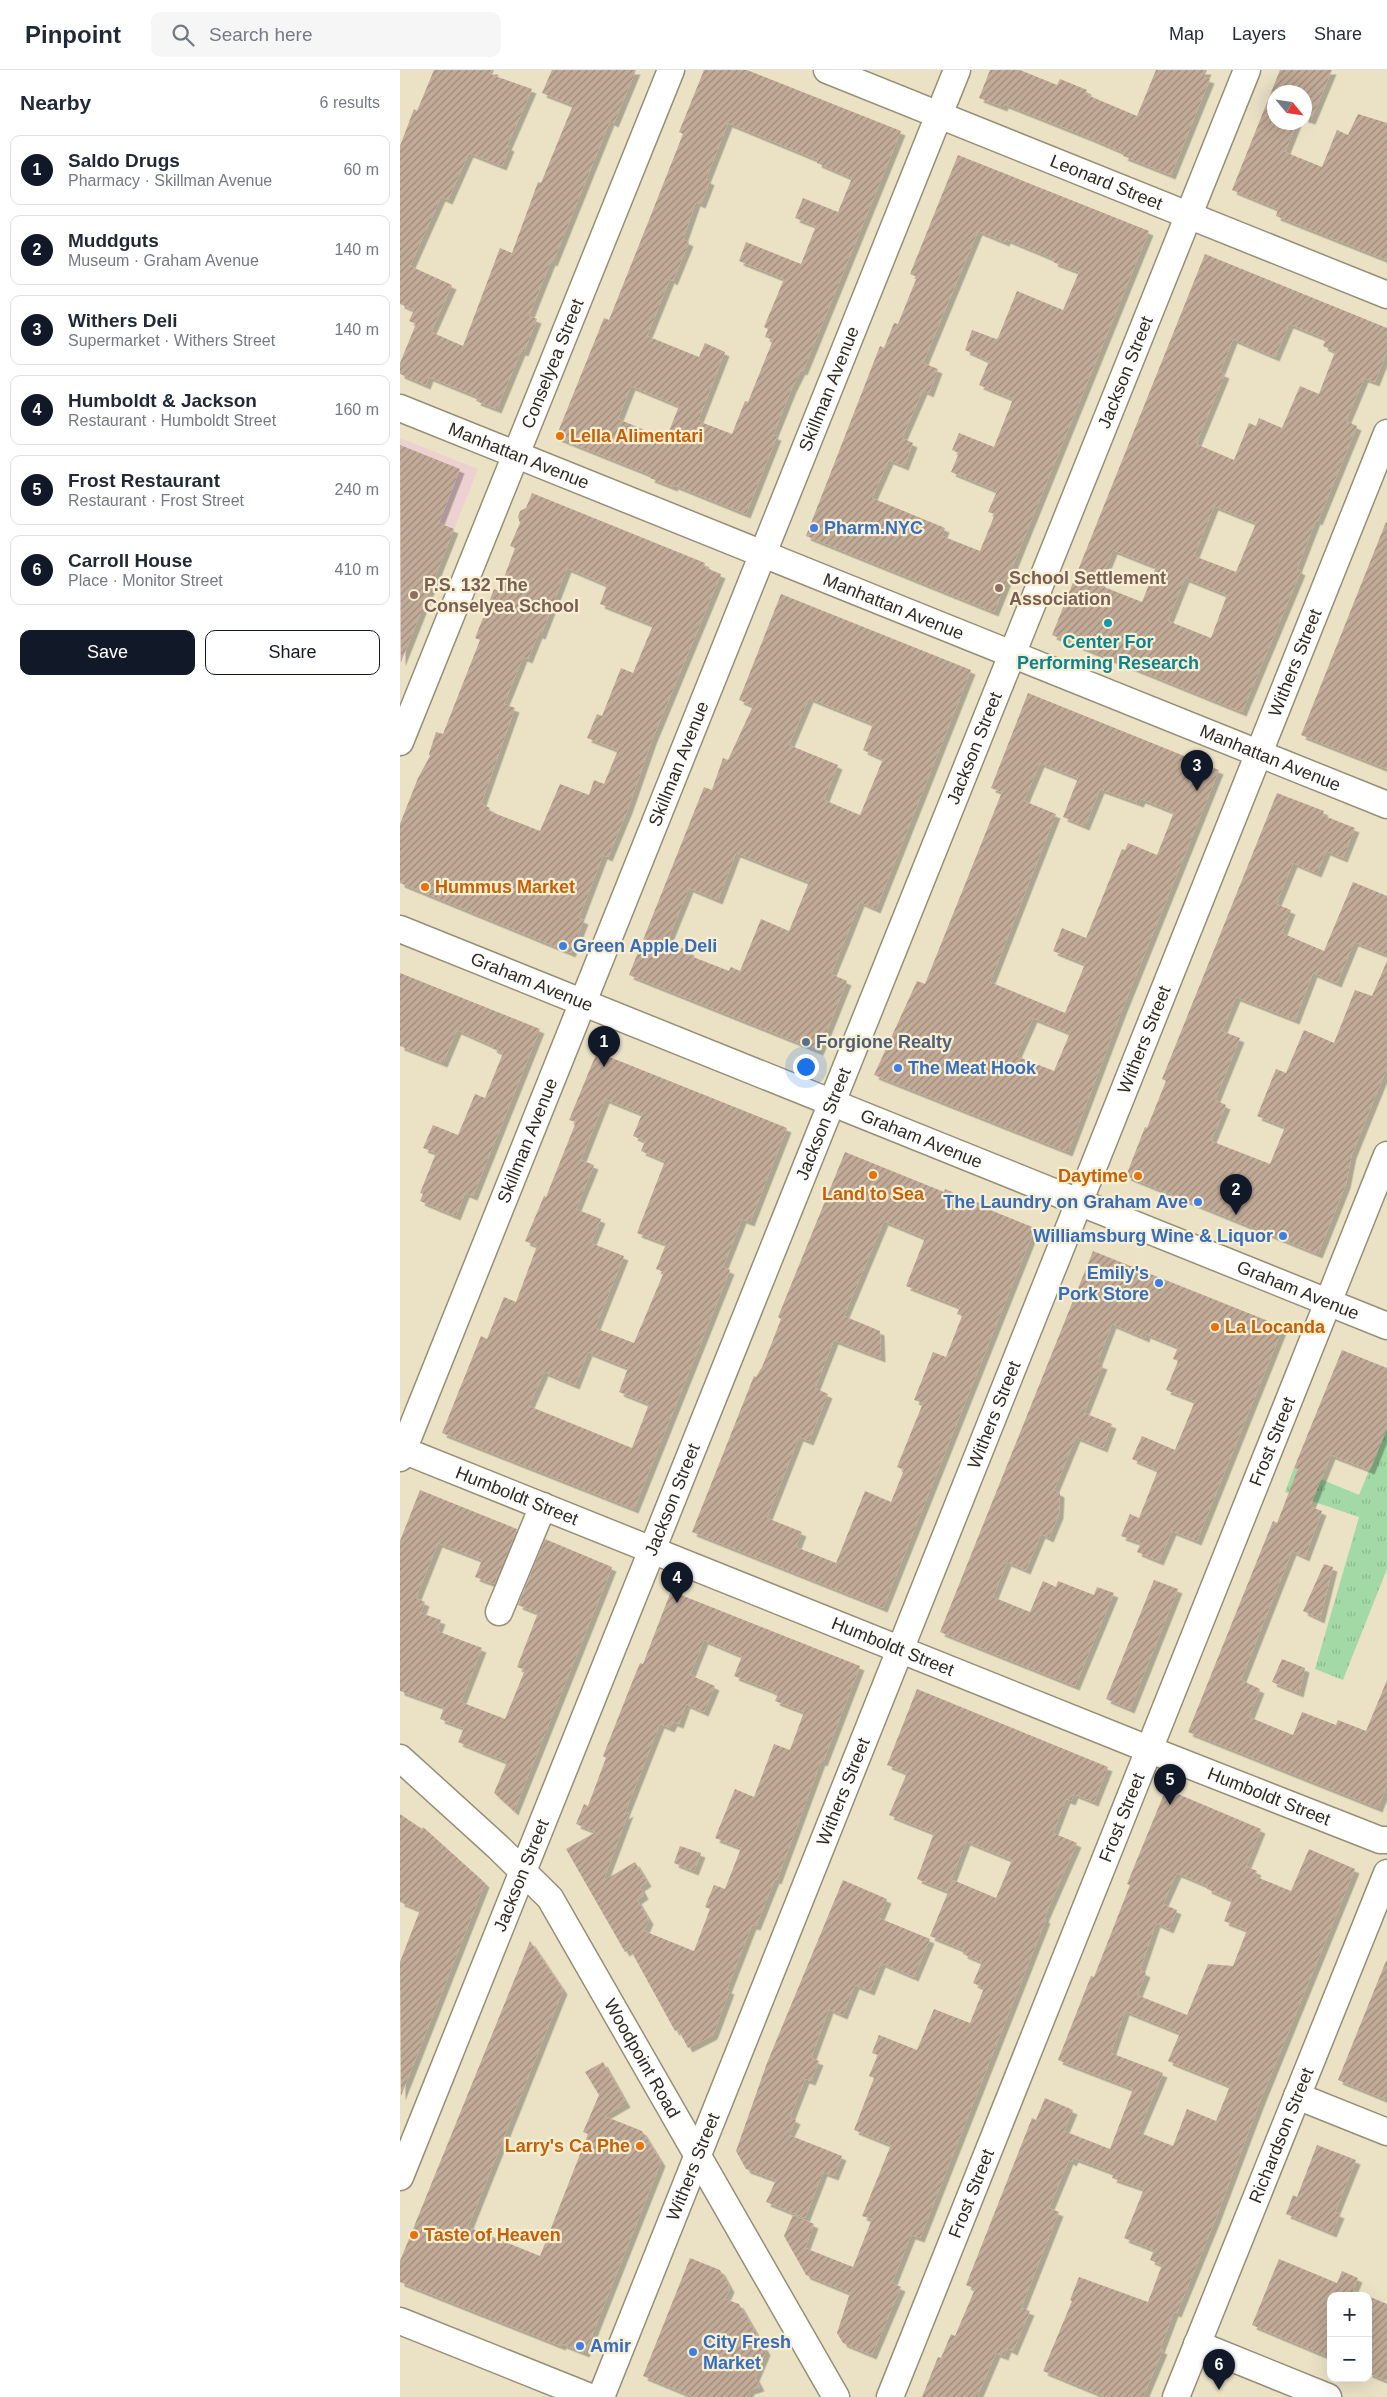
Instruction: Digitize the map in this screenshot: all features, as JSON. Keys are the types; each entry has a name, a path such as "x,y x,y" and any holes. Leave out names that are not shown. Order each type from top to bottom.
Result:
{"street":[{"name":"Conselyea Street","path":"400,742 671,70"},
{"name":"Leonard Street","path":"827,70 1387,295"},
{"name":"Skillman Avenue","path":"401,1453 584,1004 957,70"},
{"name":"Jackson Street","path":"400,2177 1247,70"},
{"name":"Manhattan Avenue","path":"400,408 1387,805"},
{"name":"Withers Street","path":"601,2397 1387,433"},
{"name":"Graham Avenue","path":"400,930 1387,1326"},
{"name":"Frost Street","path":"890,2397 1387,1155"},
{"name":"Humboldt Street","path":"401,1453 652,1549 1148,1749 1380,1840 1387,1840"},
{"path":"499,1612 543,1506"},
{"name":"Woodpoint Road","path":"400,1758 550,1898 836,2397"},
{"name":"Richardson Street","path":"1176,2397 1387,1874"},
{"path":"1296,2096 1387,2132"},
{"path":"400,2321 590,2397"},
{"path":"1197,2344 1328,2397"}],"shaded area":[{"name":"P.S. 132 The Conselyea School","path":"400,438 478,469 401,662 400,662"}],"green space":[{"path":"1387,1427 1387,1569 1343,1680 1315,1669 1359,1517 1285,1492 1294,1468 1359,1495"}],"building":[{"path":"434,70 494,70 492,75 532,89 507,146 510,147 502,166 469,153 448,200 441,197 410,266 452,285 431,332 463,346 500,248 512,253 538,182 541,183 573,105 542,93 552,70 636,70 614,123 610,121 553,262 551,261 529,316 537,319 524,352 521,351 497,409 476,401 478,397 429,377 426,385 400,374 400,363 416,324 409,321 414,310 400,304 400,146 414,109 417,111"},
{"path":"704,70 747,70 901,131 803,371 801,370 792,388 773,435 777,436 746,514 674,485 673,487 650,478 651,475 556,437 604,318 609,320 683,134 679,132","holes":["728,123 818,160 817,163 852,178 838,212 803,198 795,218 816,226 801,264 746,242 739,261 784,279 764,327 768,329 765,337 773,340 748,402 745,401 732,434 698,421 725,352 705,343 699,357 647,336 670,279 673,281 689,242 683,239 696,202 701,204 710,181 706,179","631,386 679,406 666,439 618,419"]},
{"path":"990,70 1020,70 1057,85 1060,79 1087,90 1085,94 1137,116 1156,70 1207,70 1204,77 1210,79 1171,175 1123,156 1125,153 1090,138 1004,104 1003,107 979,98"},
{"path":"1280,70 1332,70 1312,118 1312,85 1274,85"},
{"path":"1267,102 1267,130 1294,130 1285,152 1322,167 1337,130 1348,135 1358,114 1387,123 1387,260 1276,216 1278,209 1232,190"},
{"path":"958,155 1149,231 994,612 806,536 880,346 884,348 894,323 898,324 917,277 910,274","holes":["978,231 1005,242 1006,239 1054,259 1053,262 1079,272 1063,310 1017,291 998,338 996,339 972,330 965,350 989,361 979,385 1013,399 994,447 959,433 952,450 959,453 951,472 997,491 988,512 995,514 980,551 942,536 945,528 872,498 889,460 904,466 913,443 902,438 923,390 929,393 938,369 923,363"]},
{"path":"1205,254 1387,328 1387,351 1375,382 1364,378 1346,421 1357,426 1318,521 1316,520 1297,569 1301,571 1242,712 1052,635","holes":["1289,324 1326,339 1323,346 1335,352 1319,394 1300,386 1282,428 1259,418 1256,426 1249,423 1234,460 1196,444 1225,374 1220,372 1233,339 1275,357","1214,506 1256,523 1236,572 1194,556","1113,550 1156,567 1142,602 1099,585","1185,578 1227,595 1211,638 1168,621"]},
{"name":"P.S. 132 The Conselyea School","path":"400,445 460,469 439,523 454,529 401,662"},
{"path":"532,493 705,563 704,567 721,574 652,740 628,809 608,857 603,855 579,918 584,920 571,953 400,883 400,824 418,778 430,756 436,732 443,734 480,640 475,638 494,589 499,591 515,548 510,546 520,523 518,517 520,511 526,508","holes":["567,568 607,585 600,604 653,625 633,673 621,668 602,716 597,714 587,738 618,750 604,784 594,780 589,795 560,784 540,831 489,811 490,808 481,804 515,708 504,704 523,657 528,659 538,634 541,635"]},
{"path":"1387,523 1387,769 1301,735"},
{"path":"781,594 971,670 876,909 860,902 831,974 847,981 819,1051 629,975 704,787 712,790 723,758 728,760 753,706 739,700","holes":["809,698 873,724 863,750 883,759 860,815 824,800 838,765 789,745","736,853 809,882 789,931 761,919 740,971 731,967 729,971 688,955 690,951 667,942 689,888 718,900"]},
{"path":"1028,693 1219,770 1122,1010 1068,1152 874,1075 917,981 925,984 1002,792 991,788","holes":["1040,763 1078,778 1063,817 1085,826 1100,789 1139,803 1141,799 1174,812 1157,855 1128,843 1125,850 1122,849 1086,938 1062,928 1053,951 1085,964 1065,1013 990,982 1056,814 1024,801","1033,1018 1070,1033 1054,1071 1016,1056"]},
{"path":"1277,793 1324,811 1322,815 1355,828 1343,858 1326,851 1317,873 1293,863 1276,904 1291,910 1282,933 1324,951 1353,882 1387,896 1387,955 1354,942 1337,983 1313,973 1295,1020 1236,997 1222,1031 1240,1038 1215,1100 1226,1105 1211,1141 1270,1164 1285,1127 1257,1116 1276,1069 1286,1073 1304,1030 1334,1043 1355,990 1372,996 1387,961 1387,1068 1352,1154 1346,1184 1318,1254 1126,1176 1145,1127 1147,1128 1166,1081 1162,1079"},
{"path":"400,973 540,1029 473,1196 465,1193 456,1216 420,1201 423,1194 420,1193 436,1153 423,1148 433,1125 458,1135 475,1094 485,1098 503,1053 492,1048 493,1046 457,1030 443,1063 400,1046"},
{"path":"597,1052 787,1128 750,1222 742,1219 723,1267 730,1270 634,1509 442,1433 481,1336 487,1339 504,1297 516,1302 537,1246 525,1241 544,1196 546,1197 576,1122 569,1120","holes":["605,1099 642,1114 633,1136 645,1141 641,1151 665,1161 637,1233 666,1244 656,1269 664,1272 634,1343 595,1328 624,1256 591,1243 601,1219 576,1209 594,1165 581,1160","588,1352 628,1368 619,1392 649,1404 632,1448 529,1406 544,1372 575,1385"]},
{"path":"845,1152 944,1192 945,1189 1035,1228 883,1608 692,1532 754,1376 756,1377 762,1367 771,1345 781,1319 778,1317","holes":["884,1221 925,1238 906,1286 960,1307 957,1314 962,1316 946,1357 933,1352 914,1400 923,1403 897,1467 904,1470 891,1502 865,1491 836,1563 796,1547 802,1532 767,1518 799,1437 809,1441 828,1394 815,1388 834,1340 881,1358 880,1331 844,1316"]},
{"path":"1093,1251 1283,1327 1197,1541 1172,1531 1159,1561 1137,1552 1141,1543 1121,1536 1130,1514 1139,1518 1158,1470 1132,1459 1142,1436 1175,1450 1195,1401 1166,1390 1178,1361 1173,1359 1178,1347 1146,1334 1145,1338 1112,1324 1097,1363 1103,1365 1084,1413 1112,1424 1103,1448 1076,1437 1054,1490 1060,1493 1059,1514 1049,1538 1041,1534 1026,1570 1007,1562 993,1597 1030,1612 1043,1581 1056,1587 1058,1581 1094,1595 1097,1587 1114,1593 1075,1686 940,1632"},
{"path":"1342,1350 1387,1368 1387,1428 1370,1470 1331,1455 1311,1504 1311,1507 1322,1511 1305,1557 1292,1551 1241,1680 1260,1689 1249,1717 1293,1735 1302,1712 1336,1725 1338,1720 1366,1731 1387,1680 1387,1785 1378,1808 1188,1732 1273,1521 1277,1523 1298,1469 1294,1468"},
{"path":"420,1490 517,1529 494,1584 475,1577 482,1560 438,1543 416,1598 425,1602 421,1613 441,1620 437,1631 482,1648 461,1702 505,1719 525,1670 517,1667 538,1613 518,1605 545,1539 612,1567 514,1811 494,1793 507,1762 458,1742 464,1728 440,1719 444,1707 400,1691 400,1541"},
{"path":"1324,1564 1333,1567 1320,1619 1303,1611"},
{"path":"1154,1580 1178,1589 1130,1709 1106,1699"},
{"path":"671,1591 860,1666 823,1762 821,1761 777,1880 775,1879 756,1926 752,1925 727,1989 730,1990 713,2035 688,2048 678,2029 675,2031 630,1949 625,1952 566,1849 596,1832 576,1824 584,1804 588,1806 606,1758 603,1756 640,1663 643,1664","holes":["704,1640 742,1656 734,1676 778,1694 775,1701 804,1712 790,1750 774,1744 754,1797 735,1789 715,1838 741,1848 725,1889 714,1885 705,1907 710,1909 694,1951 644,1931 649,1920 637,1900 644,1895 640,1887 647,1882 635,1862 603,1881 629,1812 624,1815 660,1724 670,1728 673,1722 679,1724 686,1704 704,1712 715,1686 690,1675"]},
{"path":"1282,1659 1305,1668 1299,1693 1272,1682"},
{"path":"917,1689 1108,1767 1094,1802 1074,1794 1071,1801 1066,1799 1053,1833 1077,1843 1044,1918 1046,1919 920,2238 911,2235 892,2283 901,2287 872,2355 843,2343 837,2333 850,2293 806,2275 784,2236 793,2215 814,2224 805,2248 853,2267 872,2219 862,2216 891,2145 854,2130 874,2078 869,2076 878,2055 872,2053 879,2035 917,2050 934,2009 970,2023 984,1988 973,1983 982,1962 963,1954 964,1950 930,1936 953,1880 996,1898 1012,1860 966,1841 947,1891 917,1879 934,1833 889,1815 907,1773 887,1765"},
{"path":"1166,1789 1261,1829 1246,1866 1257,1871 1254,1876 1291,1891 1309,1849 1355,1869 1261,2099 1216,2218 1177,2313 1174,2312 1160,2349 1163,2350 1143,2397 1106,2397 1043,2371 1072,2301 1070,2300 1079,2277 1148,2302 1162,2265 1150,2260 1154,2250 1124,2238 1144,2189 1112,2178 1114,2173 1074,2158 1072,2162 1069,2160 1049,2208 1059,2212 1021,2308 1030,2311 1013,2351 1007,2348 1004,2356 996,2353 977,2397 922,2397 938,2357 941,2358 951,2334 955,2336 975,2289 966,2285 1032,2118 1036,2120 1045,2098 1073,2110 1064,2131 1110,2149 1133,2089 1058,2060 1091,1976 1094,1977 1130,1885 1127,1884","holes":["1177,1873 1208,1886 1207,1889 1232,1900 1224,1921 1247,1930 1233,1966 1208,1964 1187,2015 1137,1995 1146,1973 1140,1970 1156,1923 1169,1929 1177,1910 1163,1904","1125,2011 1180,2033 1168,2061 1230,2086 1216,2121 1187,2109 1173,2146 1138,2132 1163,2073 1111,2053"]},
{"path":"400,1814 422,1829 423,1827 485,1883 401,2096 400,1962 420,1910 400,1902"},
{"path":"680,1846 701,1853 694,1871 674,1863"},
{"path":"843,1880 887,1899 879,1918 930,1939 914,1977 881,1963 870,1991 855,1985 843,2015 829,2009 811,2058 819,2061 811,2081 805,2079 790,2117 796,2120 789,2135 842,2156 834,2176 823,2172 805,2218 766,2202 776,2180 746,2169 736,2151 767,2063"},
{"path":"530,1941 563,1990 468,2227 540,2256 588,2134 583,2132 599,2095 585,2072 603,2062 626,2103 604,2116 642,2131 661,2162 585,2353 562,2344 561,2346 400,2282 400,2261"},
{"path":"1387,1961 1387,2100 1338,2080"},
{"path":"1317,2145 1356,2160 1335,2212 1340,2214 1332,2233 1286,2214 1293,2195 1297,2197"},
{"path":"690,2258 720,2270 730,2288 725,2299 739,2304 766,2351 755,2377 760,2387 750,2390 747,2397 694,2397 643,2376"},
{"path":"1279,2259 1337,2283 1342,2271 1358,2278 1353,2290 1357,2292 1327,2292 1327,2356 1252,2325"},
{"path":"1372,2298 1387,2304 1387,2381 1372,2375"}],"place":[{"name":"Lella Alimentari","path":"560,436"},
{"name":"Pharm.NYC","path":"814,528"},
{"name":"School Settlement Association","path":"999,588"},
{"name":"P.S. 132 The Conselyea School","path":"414,595"},
{"name":"Center For Performing Research","path":"1108,623"},
{"name":"Withers Deli","path":"1197,791"},
{"name":"Hummus Market","path":"425,887"},
{"name":"Green Apple Deli","path":"563,946"},
{"name":"Forgione Realty","path":"806,1042"},
{"name":"Saldo Drugs","path":"604,1067"},
{"name":"The Meat Hook","path":"898,1068"},
{"name":"Land to Sea","path":"873,1175"},
{"name":"Daytime","path":"1138,1176"},
{"name":"The Laundry on Graham Ave","path":"1198,1202"},
{"name":"Muddguts","path":"1236,1215"},
{"name":"Williamsburg Wine & Liquor","path":"1283,1236"},
{"name":"Emily's Pork Store","path":"1159,1283"},
{"name":"La Locanda","path":"1215,1327"},
{"name":"Humboldt & Jackson","path":"677,1603"},
{"name":"Frost Restaurant","path":"1170,1805"},
{"name":"Larry's Ca Phe","path":"640,2146"},
{"name":"Taste of Heaven","path":"414,2235"},
{"name":"Amir","path":"580,2346"},
{"name":"City Fresh Market","path":"693,2352"},
{"name":"Carroll House","path":"1219,2390"}]}
